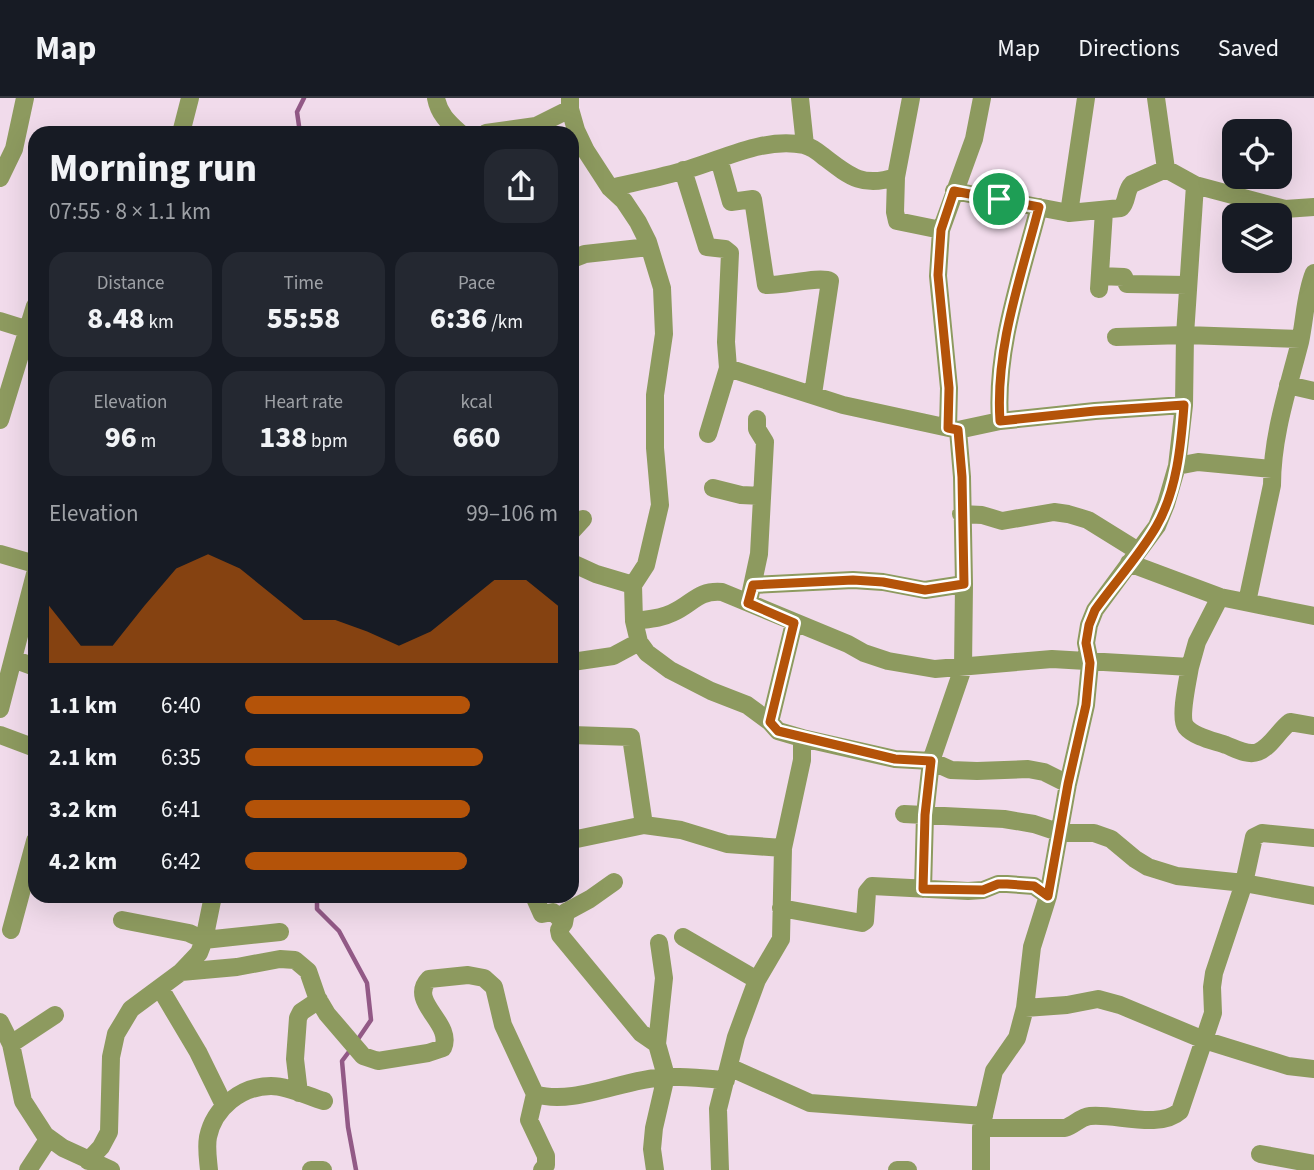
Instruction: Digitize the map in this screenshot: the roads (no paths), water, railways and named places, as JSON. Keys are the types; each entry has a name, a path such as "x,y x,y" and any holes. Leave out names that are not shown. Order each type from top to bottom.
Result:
{"street":[{"path":"2,170 14,149 25,98"},
{"path":"183,126 190,98"},
{"path":"436,98 438,109 453,126"},
{"path":"800,98 804,145"},
{"path":"911,98 896,177 897,221 941,230"},
{"path":"923,889 925,815 931,761 963,668 962,477 953,429 938,275 941,230 974,139 982,98"},
{"path":"1069,212 1086,98"},
{"path":"1156,98 1166,169"},
{"path":"536,126 570,104 575,126"},
{"path":"579,136 610,188 624,201 638,222 662,288 664,334 655,395 655,448 660,505 646,565 634,585 634,621 639,642 647,653 670,670 711,691 747,705 778,731 895,759 931,761 951,770 1028,769 1044,772 1068,784"},
{"path":"610,188 770,144 811,147 864,182 896,177"},
{"path":"719,159 731,202 753,199 766,285 804,283 824,278 830,281 813,394"},
{"path":"954,191 1069,212 1104,211 1121,208 1132,184 1166,169"},
{"path":"1166,169 1195,185 1285,209 1314,207"},
{"path":"683,170 707,247 730,253 726,342 728,368 708,435"},
{"path":"981,1170 982,1122 994,1071 1017,1038 1026,1008 1032,947 1048,896 1061,833 1068,784 1086,705 1090,663 1086,643 1089,625 1095,610 1157,526 1177,466 1184,405 1187,285 1195,185"},
{"path":"1000,421 999,379 1004,340 1039,207"},
{"path":"1104,211 1100,283 1121,276 1126,284 1187,285"},
{"path":"579,255 649,247"},
{"path":"1247,602 1264,532 1272,469 1288,384 1313,281"},
{"path":"0,321 28,330"},
{"path":"1116,337 1185,335 1300,340"},
{"path":"0,421 28,340"},
{"path":"728,368 843,405 953,429 1095,411 1184,405"},
{"path":"1288,384 1314,391"},
{"path":"748,603 759,554 765,442 757,429 757,419"},
{"path":"1177,466 1198,462 1272,469"},
{"path":"713,488 741,495 762,496"},
{"path":"961,513 1002,521 1054,512 1068,513 1087,520 1134,557 1220,597 1314,616"},
{"path":"0,554 28,563"},
{"path":"579,567 634,585"},
{"path":"753,585 853,580 883,582 925,590 964,584"},
{"path":"634,621 660,618 683,608 702,593 714,591 729,594 864,653 925,668 963,668 1052,659 1190,667"},
{"path":"1220,597 1198,642 1190,667 1183,717 1186,727 1244,753 1257,753 1267,747 1290,722 1314,726"},
{"path":"0,709 28,607"},
{"path":"770,722 794,623"},
{"path":"579,661 613,656 639,642"},
{"path":"13,659 28,664"},
{"path":"0,735 28,745"},
{"path":"579,735 631,737 644,825"},
{"path":"720,1170 718,1109 739,1027 757,980 781,939 783,848 802,760 802,738"},
{"path":"904,814 1004,819 1034,824 1061,833 1094,833 1111,839 1148,867 1177,876 1244,883 1314,897"},
{"path":"579,839 644,825 681,830 727,844 783,848"},
{"path":"535,1094 549,1098 575,1096 623,1083 666,1076 727,1074 810,1103 982,1122 1065,1128 1088,1116 1130,1119 1172,1117 1180,1111 1213,1013 1214,974 1244,883 1252,841 1256,834 1262,833 1314,838"},
{"path":"11,930 28,867"},
{"path":"614,882 566,912 564,923 559,930 560,935 641,1033 657,1044"},
{"path":"781,908 862,923 867,892 872,886 976,891 998,884 1021,885 1034,886 1048,896"},
{"path":"88,1161 101,1147 109,1132 111,1057 116,1034 131,1009 181,972 199,953 212,903"},
{"path":"537,903 542,914 552,912 564,923"},
{"path":"122,920 189,933 204,940 280,932"},
{"path":"683,937 757,980"},
{"path":"655,1170 652,1149 654,1128 666,1076 657,1044 664,978 659,943"},
{"path":"181,972 237,967 288,958 300,962 308,971 319,1000 353,1045 363,1056 378,1061 439,1050 445,1043 444,1032 427,1006 423,989 425,983 434,977 468,975 484,978 494,987 503,1025 535,1094 529,1120 547,1156 546,1166 542,1170"},
{"path":"160,988 198,1052 223,1105"},
{"path":"1026,1008 1098,999 1205,1040 1288,1066 1314,1069"},
{"path":"299,1093 295,1059 298,1018 301,1012 319,1000"},
{"path":"10,1044 55,1015"},
{"path":"0,1023 10,1044 23,1101 33,1118 49,1138 88,1161 111,1170"},
{"path":"209,1170 209,1135 223,1105 242,1094 269,1086 324,1101"},
{"path":"28,1170 49,1138"},
{"path":"1261,1154 1314,1164"},
{"path":"311,1170 323,1170"},
{"path":"897,1170 908,1170"}],"waterway":[{"path":"299,126 297,112 304,98"},
{"path":"317,903 317,909 339,931 367,983 371,1020 356,1042"},
{"path":"351,1049 342,1061 348,1127 356,1170"}]}
